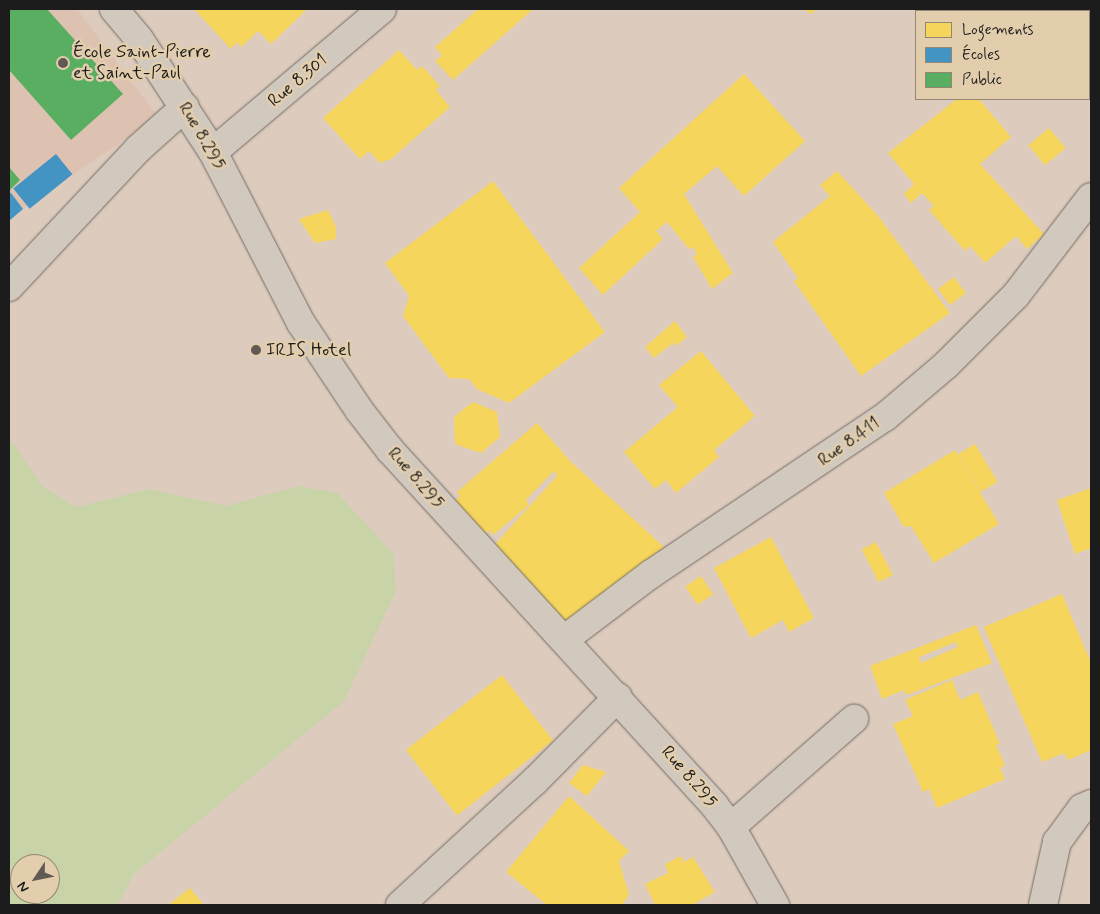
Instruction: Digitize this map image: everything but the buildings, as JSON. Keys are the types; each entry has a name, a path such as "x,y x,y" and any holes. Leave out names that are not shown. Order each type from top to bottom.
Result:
{"street":[{"name":"Rue 8.295","path":"114,9 139,39 213,152 301,323 360,410 390,450 618,697 731,827 775,905"},
{"name":"Rue 8.301","path":"213,152 382,9"},
{"path":"9,287 138,149 185,107"},
{"name":"Rue 8.411","path":"565,639 651,574 886,417 946,364 1016,295 1091,197"},
{"path":"400,905 535,781 618,697"},
{"path":"731,827 854,718"},
{"path":"1043,905 1057,842 1082,808 1091,804"}],"shaded area":[{"name":"École Saint-Pierre et Saint-Paul","path":"9,9 77,9 158,117 9,218"}],"green space":[{"path":"9,437 42,486 77,507 149,489 226,506 299,486 337,493 393,553 396,591 344,701 134,874 118,905 9,905"}],"place":[{"name":"École Saint-Pierre et Saint-Paul","path":"63,63"},
{"name":"IRIS Hotel","path":"256,350"}]}
